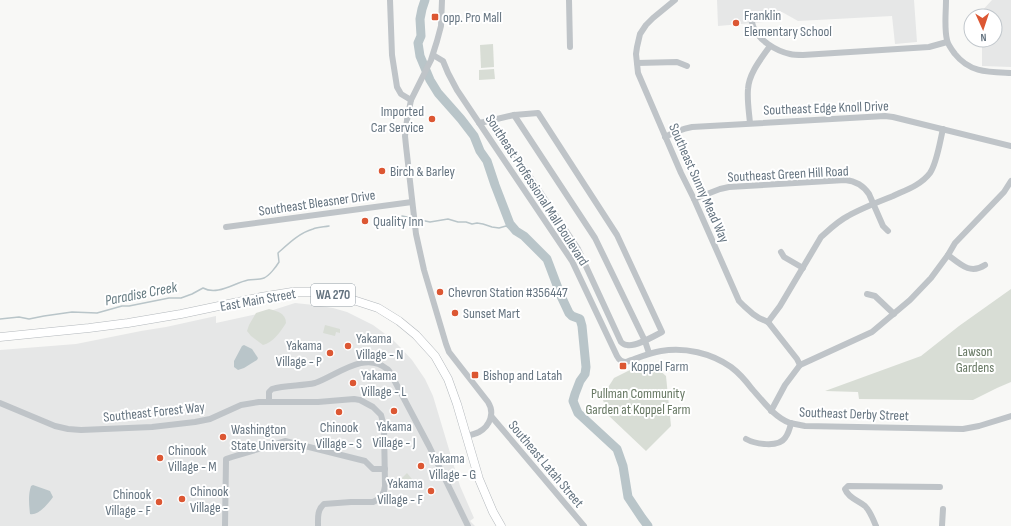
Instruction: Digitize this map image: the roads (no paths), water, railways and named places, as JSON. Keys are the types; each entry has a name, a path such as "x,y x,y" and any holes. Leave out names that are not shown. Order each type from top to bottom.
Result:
{"main road":[{"name":"East Main Street","path":"0,337 150,320 283,293 313,292 344,297 378,308 399,321 416,335 435,356 448,379 458,404 479,479 493,512 501,526"}],"street":[{"path":"390,0 392,55 397,87 401,94 411,100"},
{"path":"442,0 440,26 432,57 411,100 405,136 413,211 424,270 446,344 449,352 488,402 492,410 488,424 484,429 478,433 466,436"},
{"path":"569,0 570,47"},
{"name":"Southeast Sunny Mead Way","path":"675,0 653,18 640,34 637,46 638,73 665,137 739,301 753,314 768,322 800,365"},
{"path":"946,0 947,42 963,63 986,72 1011,73"},
{"path":"751,16 753,26 762,39 770,46 791,54 803,55 929,48 947,42"},
{"path":"750,124 748,90 750,78 770,46"},
{"name":"Southeast Professional Mall Boulevard","path":"432,57 443,61 457,90 572,261 616,356 619,360 626,362 649,353"},
{"path":"637,63 677,62 686,66"},
{"path":"479,123 492,120 514,115 538,114 620,242 662,332 632,346 626,346 622,342 578,249 492,120"},
{"path":"514,115 595,238 645,341 649,353"},
{"name":"Southeast Edge Knoll Drive","path":"665,137 684,128 885,116 1011,146"},
{"path":"768,322 780,306 822,237 829,229 838,221 849,215 911,188 930,174 934,165 943,129"},
{"name":"Southeast Green Hill Road","path":"694,199 720,189 845,180 854,181 861,185 868,194 883,226 888,231"},
{"path":"771,411 785,385 800,365 872,332 910,300 931,278 948,255 955,242 1004,192 1011,181"},
{"name":"Southeast Bleasner Drive","path":"226,227 412,202"},
{"path":"781,252 784,257 802,268"},
{"path":"948,255 966,268 976,270 985,265"},
{"path":"867,294 875,296 894,314"},
{"name":"Southeast Derby Street","path":"649,353 683,350 715,358 732,368 742,377 771,411 784,420 805,426 964,429 1011,416"},
{"path":"269,402 269,392 272,389 314,383 355,364 367,362 378,364 387,369 429,446 468,526"},
{"name":"Southeast Forest Way","path":"0,403 55,426 81,430 152,427 195,422 210,419 241,405 259,402 318,402 354,399 368,403 378,411 383,419 385,469 383,494 379,499 373,502 324,504 318,512 318,526"},
{"name":"Southeast Latah Street","path":"491,416 584,526"},
{"path":"746,439 752,442 774,444 780,443 787,435 791,423"},
{"path":"225,526 226,459 285,442 365,461 372,469 385,469"},
{"path":"876,526 870,512 865,506 846,493 845,489 848,486 940,487"},
{"path":"942,526 943,509"}],"waterway":[{"path":"425,0 420,19 421,36 418,43 420,56 430,80 438,93 474,136 480,151 487,161 510,224 547,259 569,313 580,319 586,367 585,374 580,381 573,401 578,413 617,449 623,466 628,497 648,526"},
{"name":"Paradise Creek","path":"402,216 412,218"},
{"name":"Paradise Creek","path":"416,219 430,222 448,219 458,222 472,224 477,223 499,228 506,226 516,231"},
{"name":"Paradise Creek","path":"0,319 19,317 29,319 72,312 97,313 122,306 169,298 181,298 203,288 214,291 248,280 262,279 266,277 279,262 278,253 294,239 308,231 329,226"}],"place":[{"name":"opp. Pro Mall","path":"435,17"},
{"name":"Franklin Elementary School","path":"736,23"},
{"name":"Imported Car Service","path":"432,119"},
{"name":"Birch & Barley","path":"382,171"},
{"name":"Quality Inn","path":"365,221"},
{"name":"Chevron Station #356447","path":"440,292"},
{"name":"Sunset Mart","path":"455,313"},
{"name":"Yakama Village - N","path":"348,346"},
{"name":"Yakama Village - P","path":"330,353"},
{"name":"Koppel Farm","path":"623,366"},
{"name":"Bishop and Latah","path":"475,375"},
{"name":"Yakama Village - L","path":"353,383"},
{"name":"Yakama Village - J","path":"394,411"},
{"name":"Chinook Village - S","path":"339,412"},
{"name":"Washington State University","path":"223,437"},
{"name":"Chinook Village - M","path":"160,458"},
{"name":"Yakama Village - G","path":"421,466"},
{"name":"Yakama Village - F","path":"431,491"},
{"name":"Chinook Village -","path":"182,499"},
{"name":"Chinook Village - F","path":"159,502"}],"park label":[{"name":"Lawson Gardens","path":"975,360"},
{"name":"Pullman Community Garden at Koppel Farm","path":"638,402"}]}
